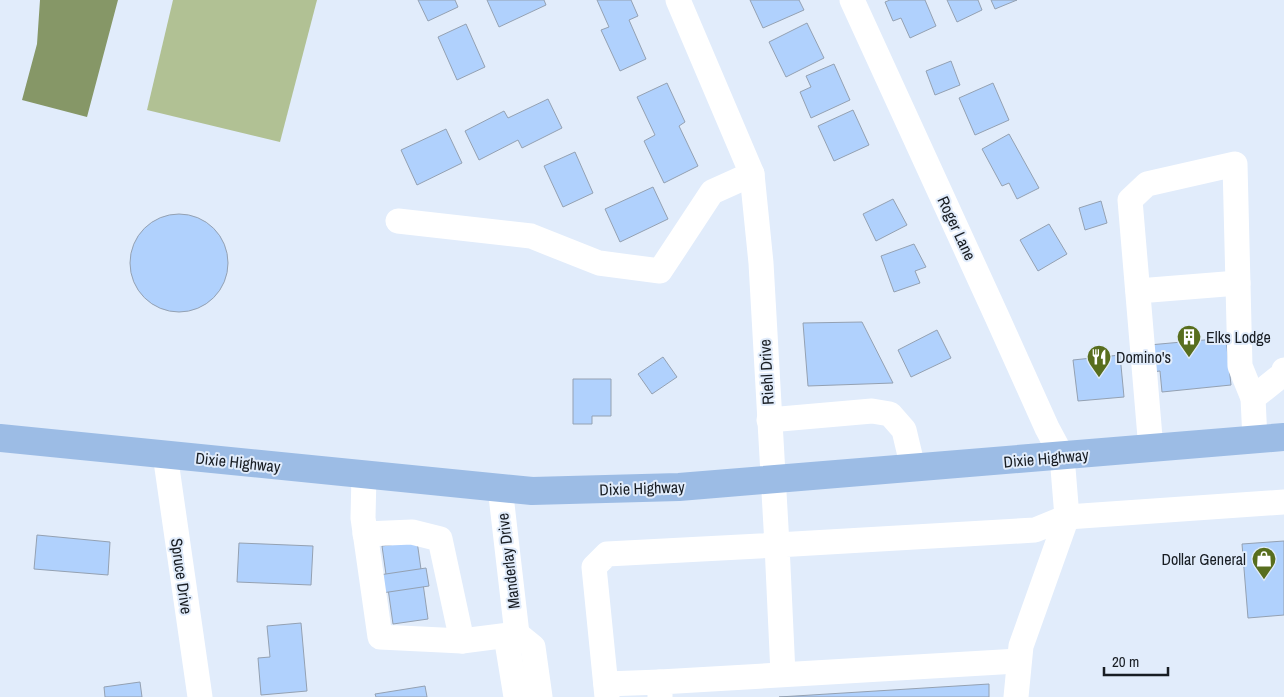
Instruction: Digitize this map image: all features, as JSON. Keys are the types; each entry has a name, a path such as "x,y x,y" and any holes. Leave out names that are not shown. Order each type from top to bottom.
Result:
{"main road":[{"name":"Dixie Highway","path":"0,438 532,490 670,487 772,480 1284,438"}],"street":[{"name":"Riehl Drive","path":"678,0 752,174 761,263 784,674"},
{"name":"Roger Lane","path":"852,0 984,287 1046,428 1062,456"},
{"path":"1151,449 1130,200 1147,184 1235,164 1240,366 1253,398 1255,440"},
{"path":"398,222 531,236 599,263 660,271 712,192 752,174"},
{"path":"1138,292 1238,283"},
{"path":"1253,398 1284,374 1284,370"},
{"path":"769,420 872,411 890,414 904,430 913,468"},
{"name":"Spruce Drive","path":"165,454 200,697"},
{"path":"1016,697 1021,646 1067,517 1062,456"},
{"path":"364,474 363,518 380,637 462,641 517,634 533,647 540,697"},
{"name":"Manderlay Drive","path":"500,487 517,634 508,648 516,697"},
{"path":"1019,661 784,674 660,689 607,691 594,567 608,554 1035,530 1067,517 1284,502"},
{"path":"365,534 412,532 440,539 462,641"}],"shaded area":[{"path":"40,0 118,0 87,117 22,100 37,44"},
{"path":"173,0 317,0 280,142 147,110"}],"building":[{"path":"418,0 455,0 458,7 428,21"},
{"path":"487,0 544,0 546,5 499,27"},
{"path":"597,0 631,0 638,16 629,20 646,59 620,71 601,30 609,27"},
{"path":"750,0 799,0 804,10 763,28"},
{"path":"890,0 925,0 936,26 910,38 901,18 893,21 885,2"},
{"path":"947,0 978,0 982,10 957,22"},
{"path":"991,0 1017,0 995,9"},
{"path":"807,23 824,58 786,77 769,42"},
{"path":"466,24 485,67 457,80 438,37"},
{"path":"951,61 960,85 935,95 926,71"},
{"path":"834,64 850,100 811,118 800,92 811,87 806,76"},
{"path":"667,83 685,122 679,126 698,166 664,183 644,141 655,135 637,97"},
{"path":"993,83 1009,120 975,135 959,98"},
{"path":"548,99 562,128 522,148 518,140 479,160 465,131 504,111 508,118"},
{"path":"853,110 869,145 834,161 818,126"},
{"path":"446,129 462,163 417,185 401,150"},
{"path":"1009,134 1039,188 1017,199 1009,183 1002,186 982,149"},
{"path":"575,152 593,193 563,207 544,166"},
{"path":"653,187 668,219 620,242 605,209"},
{"path":"893,199 907,225 876,241 863,214"},
{"path":"1101,201 1107,223 1085,230 1079,208"},
{"path":"179,214 198,217 214,228 225,244 228,263 225,282 214,298 198,309 179,312 160,309 144,298 133,282 130,263 133,244 144,228 160,217"},
{"path":"1049,224 1067,254 1038,271 1020,240"},
{"path":"914,244 926,267 915,271 920,283 894,292 881,256"},
{"path":"862,322 893,383 808,386 803,323"},
{"path":"937,330 951,358 911,377 898,350"},
{"name":"Elks Lodge","path":"1226,338 1231,385 1162,392 1160,371 1151,372 1149,345"},
{"name":"Domino's","path":"1120,355 1124,397 1078,401 1073,360"},
{"path":"663,357 677,377 652,394 638,374"},
{"path":"573,379 611,379 611,416 592,416 592,424 573,424"},
{"path":"37,535 110,542 108,575 34,569"},
{"path":"417,541 428,619 393,624 382,546"},
{"name":"Dollar General","path":"1284,541 1284,615 1248,618 1242,544"},
{"path":"239,543 313,546 311,585 237,582"},
{"path":"426,568 429,586 382,593 379,575"},
{"path":"301,623 307,691 261,695 258,658 270,657 267,626"},
{"path":"140,682 142,697 105,697 104,687"},
{"path":"989,684 989,697 779,697"},
{"path":"425,686 427,697 376,697 375,694"}],"place":[{"name":"Elks Lodge","path":"1189,358"},
{"name":"Domino's","path":"1099,378"},
{"name":"Dollar General","path":"1264,580"}]}
